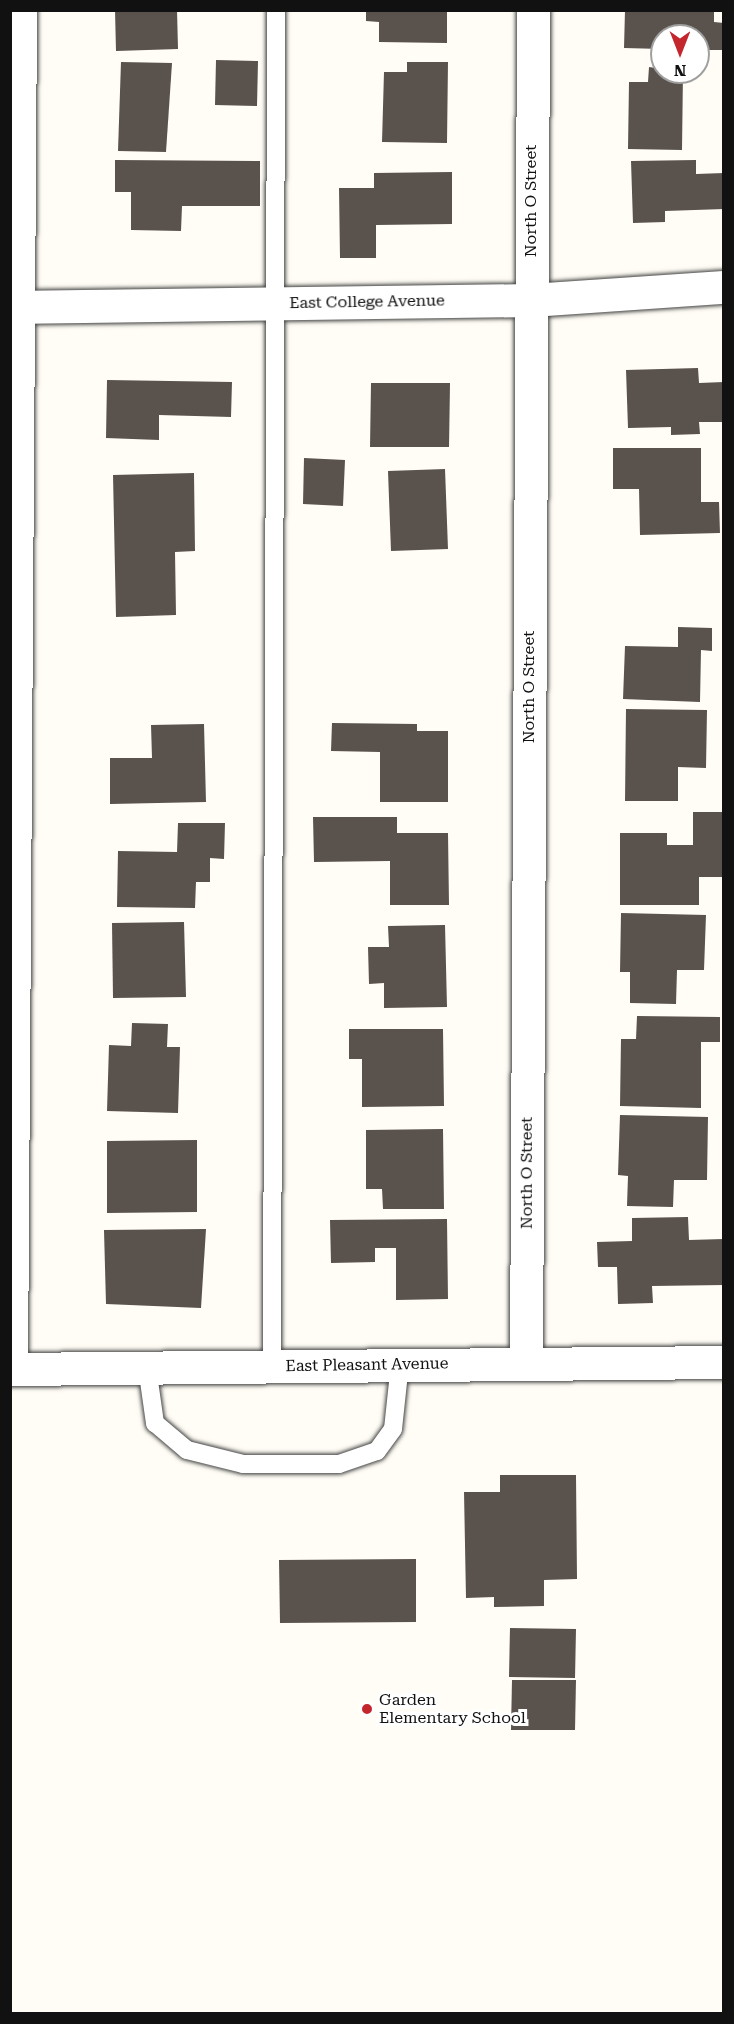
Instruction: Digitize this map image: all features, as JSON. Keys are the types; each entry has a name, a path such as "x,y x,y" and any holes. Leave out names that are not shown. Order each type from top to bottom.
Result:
{"street":[{"path":"11,1369 15,307 20,10"},
{"name":"North O Street","path":"526,1363 533,10"},
{"name":"East College Avenue","path":"15,307 531,300 723,287"},
{"name":"East Pleasant Avenue","path":"11,1369 723,1362"}],"lane":[{"path":"272,1366 276,10"},
{"path":"147,1367 155,1423 187,1450 243,1464 339,1464 377,1450 393,1429 400,1364"}],"building":[{"path":"115,10 177,10 178,49 116,51"},
{"path":"366,10 447,10 447,43 379,42 379,22 366,21"},
{"path":"625,10 714,10 714,22 724,23 724,50 710,50 710,24 650,24 650,49 624,48"},
{"path":"216,60 258,61 257,106 215,105"},
{"path":"121,62 172,63 166,152 118,151"},
{"path":"407,62 448,62 447,143 382,142 384,72 407,72"},
{"path":"649,67 650,84 683,84 682,150 628,149 629,82 648,82"},
{"path":"115,160 260,161 260,206 182,206 181,231 131,230 131,192 115,192"},
{"path":"696,160 696,174 724,173 724,209 665,211 665,222 633,223 631,161"},
{"path":"452,172 452,224 376,225 376,258 340,258 339,188 374,188 374,173"},
{"path":"698,368 699,383 724,382 724,422 699,422 700,434 671,435 671,427 628,428 626,370"},
{"path":"107,380 232,382 231,417 159,415 159,440 106,438"},
{"path":"371,383 450,383 449,447 370,447"},
{"path":"613,448 701,448 701,502 719,502 720,533 640,535 639,489 613,489"},
{"path":"304,458 345,460 343,506 303,504"},
{"path":"445,469 448,549 391,551 388,471"},
{"path":"194,473 195,551 175,552 176,615 116,617 113,475"},
{"path":"678,627 712,628 712,651 701,650 700,702 623,699 625,646 678,647"},
{"path":"626,709 707,710 706,768 678,767 678,801 625,801"},
{"path":"332,723 417,724 417,731 448,731 448,802 380,802 380,752 331,751"},
{"path":"204,724 206,802 110,804 110,758 152,758 151,725"},
{"path":"693,812 724,812 724,877 699,877 699,905 620,905 620,833 667,833 667,845 693,845"},
{"path":"313,817 397,817 397,833 448,833 449,905 390,905 390,861 314,862"},
{"path":"178,823 225,823 224,859 210,858 210,882 196,882 195,908 117,907 118,851 177,852"},
{"path":"621,913 706,915 704,970 677,970 676,1004 630,1003 630,972 620,972"},
{"path":"184,922 186,997 113,998 112,923"},
{"path":"445,925 447,1007 384,1008 384,983 369,984 368,947 389,947 388,926"},
{"path":"637,1016 720,1017 720,1042 701,1042 701,1108 620,1106 621,1039 636,1039"},
{"path":"132,1023 168,1024 167,1047 180,1047 178,1113 107,1111 109,1045 131,1046"},
{"path":"349,1029 443,1029 444,1106 362,1107 362,1059 349,1059"},
{"path":"620,1115 708,1117 707,1180 674,1180 673,1207 627,1206 628,1176 618,1175"},
{"path":"443,1129 444,1209 383,1209 382,1189 366,1189 366,1130"},
{"path":"197,1140 197,1212 107,1213 107,1141"},
{"path":"688,1217 689,1240 724,1239 724,1285 652,1286 653,1303 618,1304 617,1267 598,1267 597,1242 632,1241 632,1218"},
{"path":"447,1219 448,1299 396,1300 396,1248 375,1248 375,1262 331,1263 330,1220"},
{"path":"206,1229 201,1308 106,1304 104,1230"},
{"path":"500,1475 576,1475 577,1579 544,1580 544,1606 494,1607 494,1597 466,1598 464,1492 500,1492"},
{"path":"416,1559 416,1622 280,1623 279,1560"},
{"path":"510,1628 576,1629 575,1678 509,1677"},
{"path":"512,1680 576,1680 575,1730 511,1730"}],"place":[{"name":"Garden Elementary School","path":"367,1709"}]}
